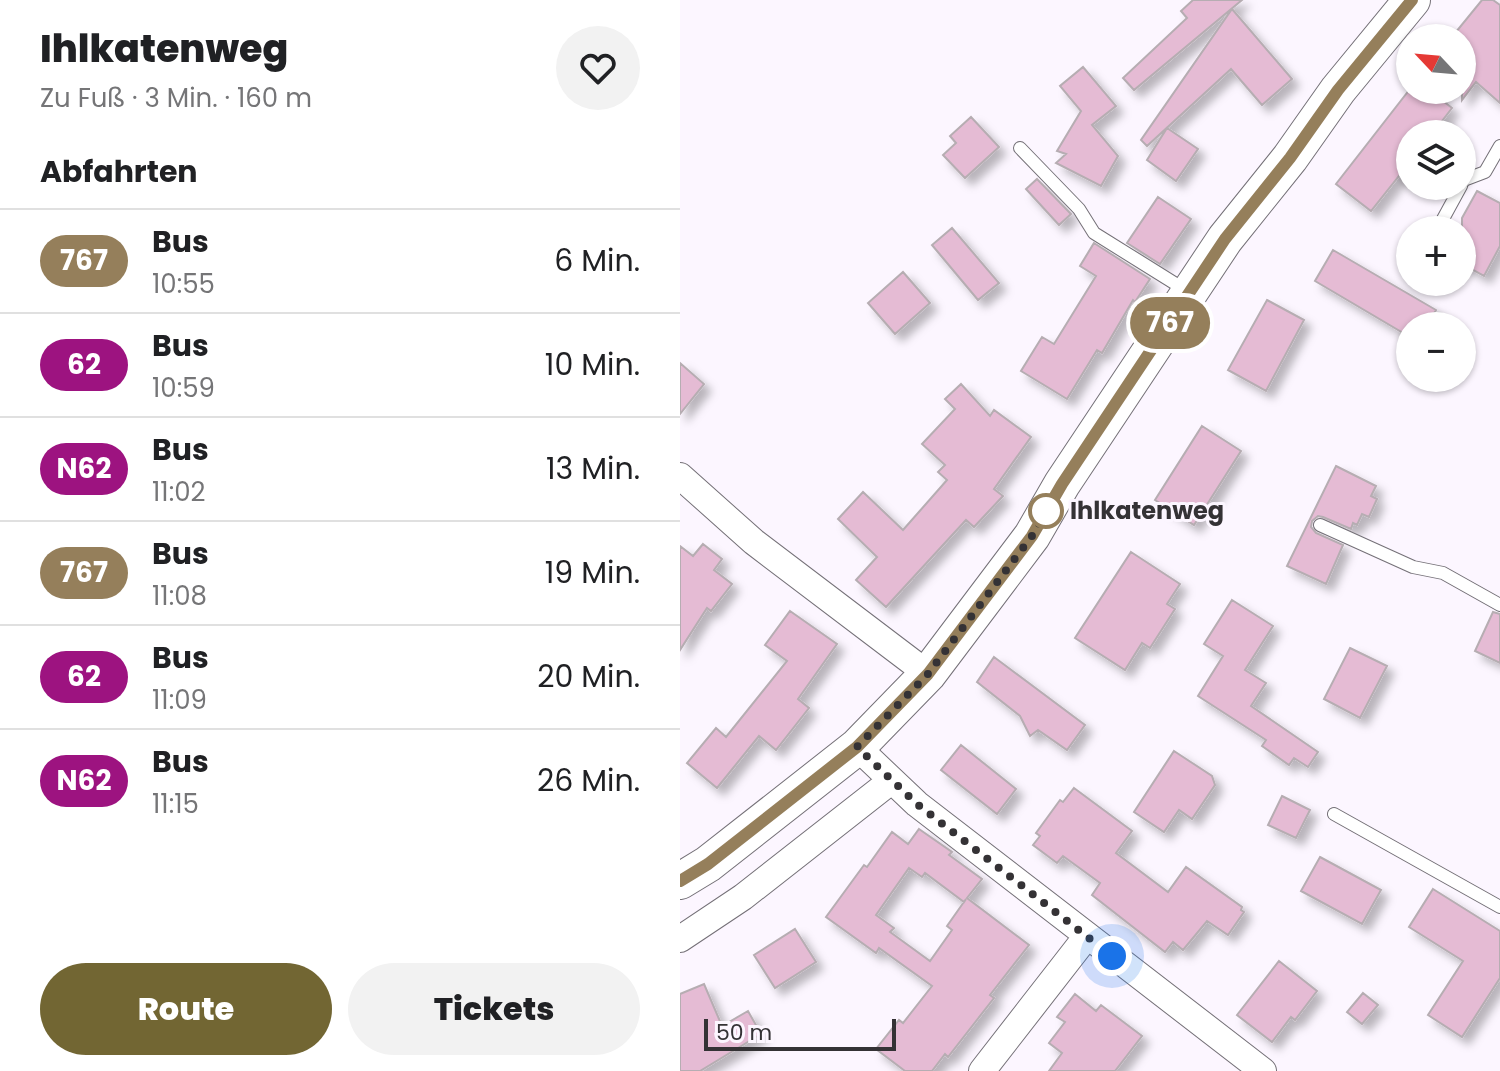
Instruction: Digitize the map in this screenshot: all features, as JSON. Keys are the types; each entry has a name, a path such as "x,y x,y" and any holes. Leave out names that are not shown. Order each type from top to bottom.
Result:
{"street":[{"path":"680,881 708,864 857,747 928,674 1032,536 1062,484 1225,239 1290,158 1338,90 1412,0"},
{"path":"680,476 754,542 928,674"},
{"path":"857,747 917,804 1263,1071"},
{"path":"680,939 743,897 891,781"},
{"path":"982,1071 1087,936"}],"lane":[{"path":"1476,175 1485,172 1500,146"},
{"path":"1020,148 1079,209 1094,233 1190,292"},
{"path":"1320,525 1413,567 1443,573 1500,605"},
{"path":"1334,814 1500,907"}],"building":[{"path":"1193,0 1242,0 1134,90 1123,78 1187,18 1181,11"},
{"path":"1482,0 1493,0 1500,5 1500,103 1476,82 1476,24 1462,24"},
{"path":"1232,9 1292,79 1262,105 1231,69 1147,146 1141,140"},
{"path":"1083,67 1116,106 1092,125 1118,156 1101,186 1056,163 1066,154 1057,151 1081,111 1060,86"},
{"path":"1398,104 1447,104 1452,108 1443,120 1396,120 1396,180 1371,211 1336,184"},
{"path":"971,117 999,147 965,178 943,155 956,143 950,136"},
{"path":"1167,128 1198,149 1176,181 1147,160"},
{"path":"1037,179 1071,214 1059,225 1026,189"},
{"path":"1476,193 1500,203 1500,246 1484,276 1476,272 1476,216 1463,216 1472,200 1476,200"},
{"path":"1158,197 1191,219 1160,264 1127,243"},
{"path":"952,228 999,283 978,300 932,245"},
{"path":"1094,243 1150,279 1135,302 1133,300 1102,353 1097,350 1067,399 1021,371 1042,337 1054,344 1096,276 1080,266"},
{"path":"1333,250 1396,287 1396,296 1412,296 1436,310 1396,312 1396,329 1315,281"},
{"path":"903,272 930,303 895,334 868,303"},
{"path":"1267,300 1304,320 1266,391 1228,370"},
{"path":"680,363 704,384 680,414"},
{"path":"961,384 990,416 994,410 1031,437 994,489 1003,496 974,527 966,520 886,607 856,580 877,557 838,519 863,492 903,530 947,480 938,472 945,465 922,444 955,409 945,399"},
{"path":"1202,426 1241,451 1194,525 1155,500"},
{"path":"1336,466 1376,486 1371,496 1377,499 1369,517 1362,514 1357,525 1353,523 1351,529 1323,517 1318,516 1312,521 1311,527 1316,533 1343,545 1326,584 1287,566"},
{"path":"703,544 722,559 714,570 732,584 711,611 707,608 680,650 680,546 693,556"},
{"path":"1131,552 1180,584 1167,604 1175,609 1150,648 1142,643 1125,670 1075,638"},
{"path":"1232,600 1273,626 1245,670 1266,683 1251,706 1318,752 1308,767 1294,758 1289,765 1262,746 1266,740 1198,696 1223,656 1204,644"},
{"path":"790,611 837,644 798,699 809,708 776,750 759,736 717,788 687,763 716,728 726,737 787,661 765,645"},
{"path":"1493,612 1500,614 1500,663 1475,651"},
{"path":"1350,648 1387,666 1360,718 1324,699"},
{"path":"994,657 1085,725 1067,750 1038,730 1030,736 1020,716 977,682"},
{"path":"961,745 1016,789 997,814 941,770"},
{"path":"1174,751 1212,776 1215,785 1192,819 1179,810 1164,832 1134,812"},
{"path":"1074,788 1132,831 1116,853 1168,892 1186,867 1242,907 1244,912 1228,935 1207,921 1183,950 1173,942 1165,952 1092,895 1100,883 1063,856 1057,863 1033,845 1040,836 1036,833 1060,800 1063,802"},
{"path":"1282,796 1310,810 1296,838 1268,825"},
{"path":"919,829 952,852 949,855 982,879 967,898 1029,945 990,995 994,998 948,1057 945,1054 932,1071 905,1071 876,1049 899,1020 903,1023 932,986 879,948 876,953 826,917 892,832 908,844","holes":["909,868 922,877 925,873 964,902 947,926 952,930 930,961 890,932 894,928 876,915"]},
{"path":"1320,857 1381,890 1362,924 1301,891"},
{"path":"1433,889 1500,931 1500,978 1462,1037 1428,1015 1463,961 1409,927"},
{"path":"795,929 816,962 775,988 754,955"},
{"path":"1279,961 1317,991 1295,1020 1291,1017 1272,1042 1237,1015"},
{"path":"704,984 722,1026 748,1011 761,1034 700,1071 680,1071 680,994"},
{"path":"1363,993 1378,1005 1362,1024 1347,1012"},
{"path":"1075,994 1096,1011 1101,1005 1142,1036 1115,1071 1049,1071 1062,1053 1049,1043 1065,1022 1057,1017"}],"bus line":[{"name":"767","path":"680,881 708,864 857,747 928,674 1032,536 1062,484 1225,239 1290,158 1338,90 1412,0"}],"place":[{"name":"Ihlkatenweg","path":"1046,511"}],"route":[{"path":"1046,511 1032,536 928,674 857,747 917,804 1112,956"}]}
